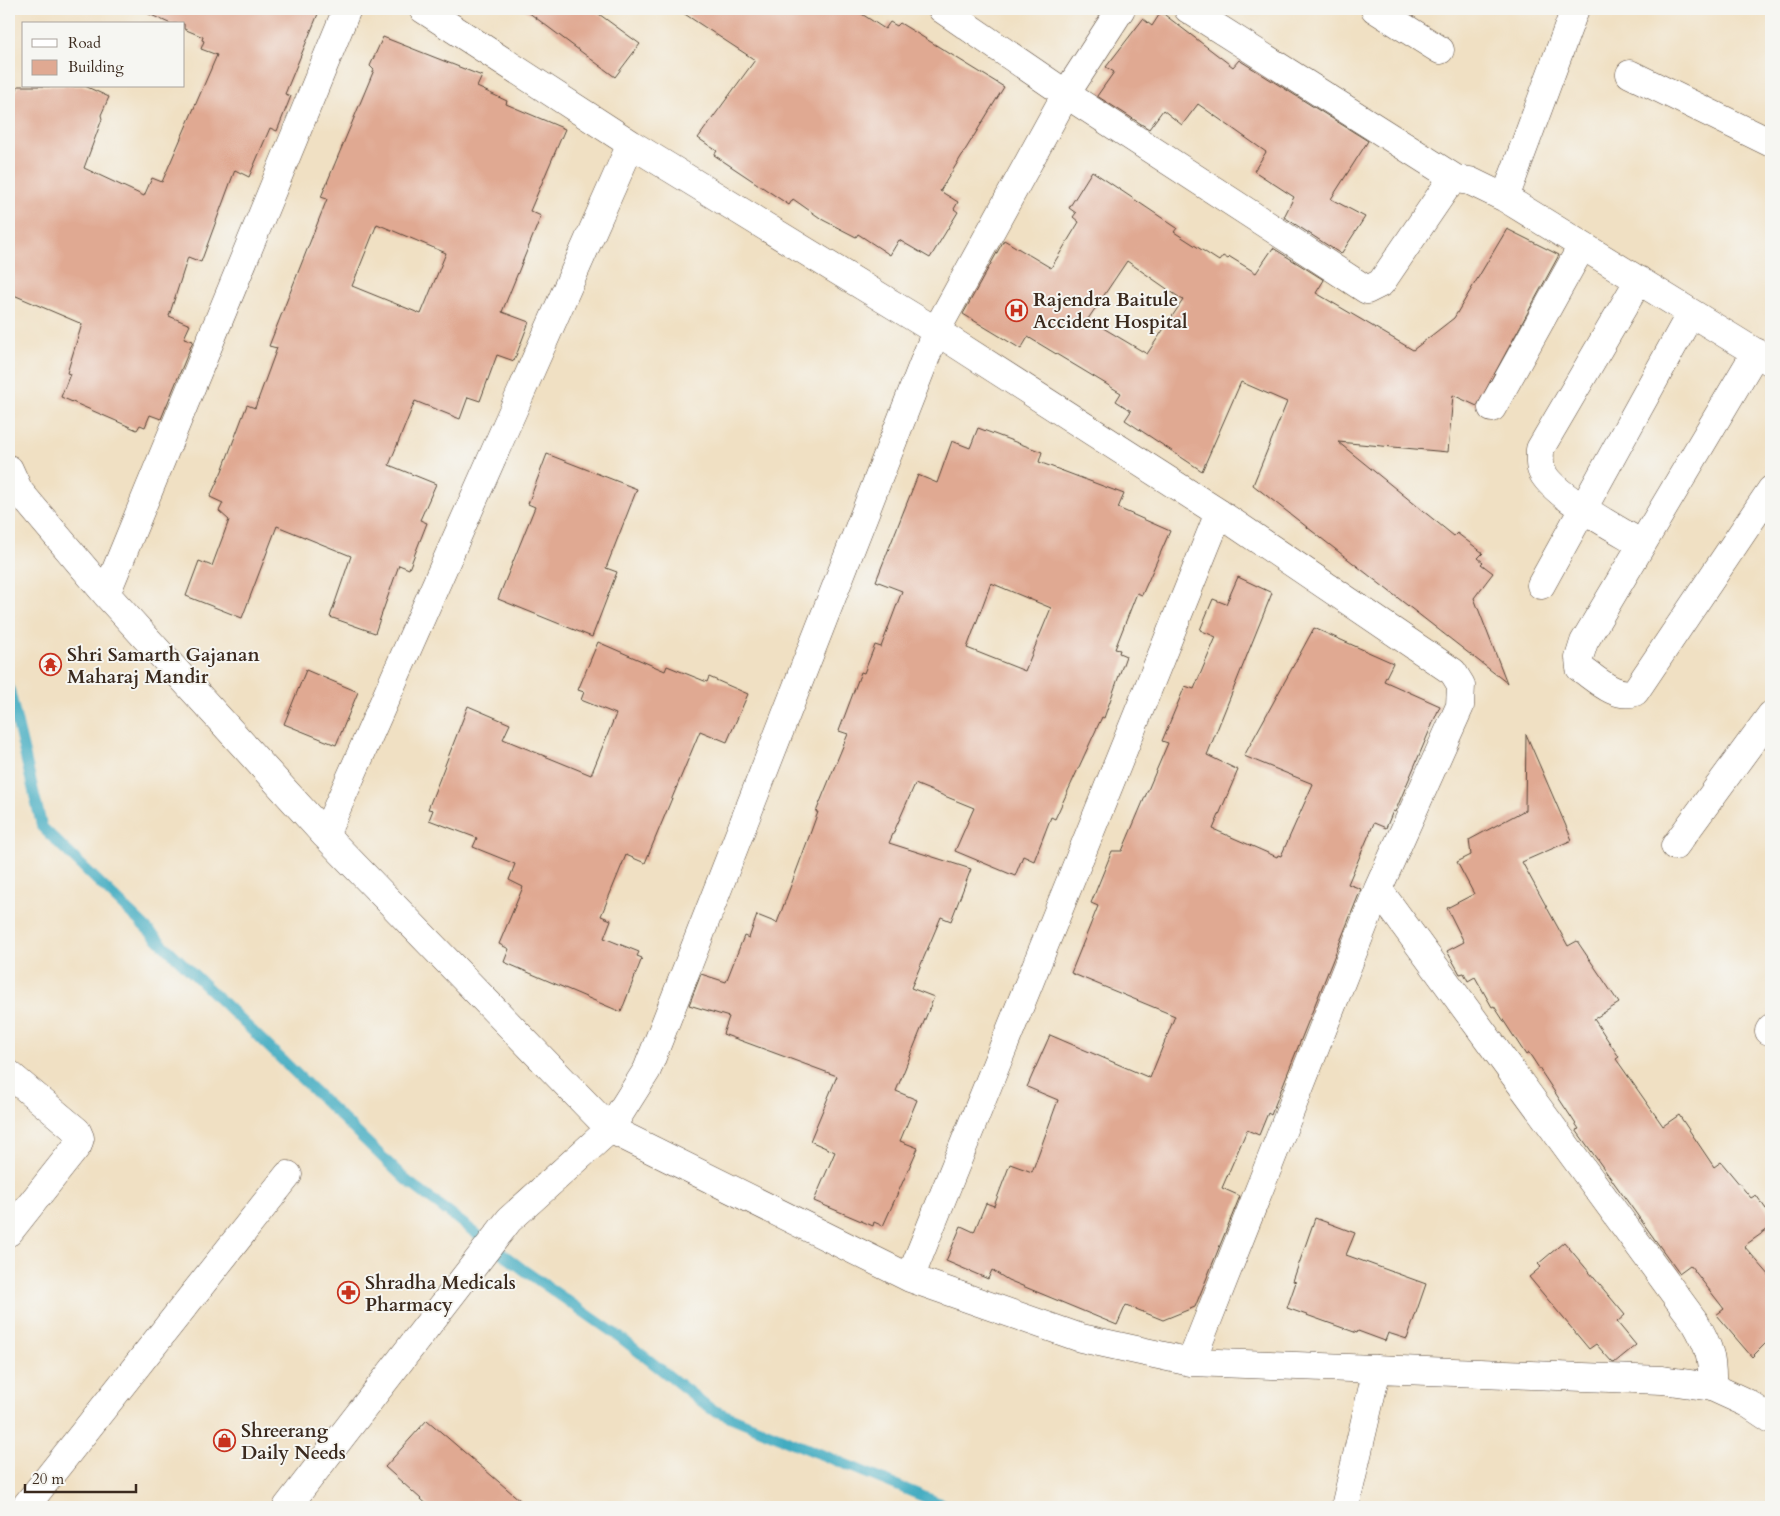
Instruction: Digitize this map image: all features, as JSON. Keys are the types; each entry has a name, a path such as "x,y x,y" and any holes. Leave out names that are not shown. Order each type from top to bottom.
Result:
{"street":[{"path":"106,594 348,9"},
{"path":"423,9 631,144 936,331 1219,513 1453,672 1461,685 1460,706 1378,889 1192,1362"},
{"path":"942,9 1066,94 1367,290 1381,283 1445,189 1456,179"},
{"path":"287,1507 509,1220 610,1129 647,1070 936,331 1066,94 1121,9"},
{"path":"1188,9 1456,179 1470,181 1505,198 1763,357 1642,544 1584,642 1579,658 1580,668 1619,694 1627,695 1635,692 1771,490"},
{"path":"1375,9 1440,50"},
{"path":"1505,198 1575,9"},
{"path":"1630,74 1771,143"},
{"path":"326,835 631,144"},
{"path":"1492,408 1582,246"},
{"path":"1639,280 1548,431 1540,449 1540,469 1554,486 1583,509 1642,544"},
{"path":"1541,585 1691,313"},
{"path":"9,469 19,491 106,594 326,835 610,1129 910,1278 1081,1338 1192,1362 1662,1380 1712,1387 1747,1403 1771,1419"},
{"path":"910,1278 1219,513"},
{"path":"1675,846 1771,715"},
{"path":"1378,889 1695,1322 1709,1346 1713,1365 1712,1387"},
{"path":"9,1074 77,1131 80,1138 78,1145 9,1232"},
{"path":"25,1507 288,1175"},
{"path":"1344,1507 1377,1369"}],"building":[{"path":"138,9 320,9 285,94 291,96 277,131 270,128 249,177 235,170 201,262 188,257 169,316 190,325 184,338 193,341 161,419 150,415 145,427 140,425 137,430 61,397 70,374 67,373 82,324 9,293 9,110 18,86 22,86 22,88 89,88 109,97 101,115 102,119 84,168 144,196 152,178 162,182 217,55 201,49 204,41 202,40 203,37 185,29 185,22 167,22"},
{"path":"524,9 592,9 640,44 615,77"},
{"path":"677,9 854,9 885,29 890,22 897,26 900,23 1004,87 940,191 958,202 954,209 958,212 930,258 899,240 890,255 858,234 856,237 823,220 793,199 789,205 714,155 717,151 698,138 755,60"},
{"path":"1161,12 1233,67 1239,60 1368,141 1331,199 1365,217 1341,254 1284,217 1294,197 1254,171 1266,152 1198,104 1182,125 1163,110 1149,129 1097,96 1114,72 1106,67 1143,19 1152,26"},
{"path":"383,37 482,76 477,87 507,101 506,104 565,129 530,211 541,216 502,312 529,322 514,361 497,355 480,401 468,397 460,419 415,401 389,465 436,484 420,520 427,523 409,569 399,565 375,633 330,617 351,556 277,526 242,618 186,596 199,561 212,566 229,520 219,511 223,503 210,497 247,405 255,408 277,348 269,346 327,199 321,197 374,70 370,66","holes":["377,224 446,253 421,314 352,286"]},
{"path":"1092,171 1177,228 1174,232 1219,261 1223,256 1228,259 1230,257 1256,273 1273,248 1324,280 1316,293 1413,350 1454,318 1507,229 1559,255 1477,406 1453,395 1448,452 1338,442 1454,536 1457,533 1483,553 1478,558 1483,562 1481,564 1493,573 1474,598 1507,683 1253,485 1287,402 1241,382 1202,471 1125,420 1131,411 1116,401 1121,393 1028,337 1021,349 963,314 1004,240 1051,268 1079,222 1073,217 1076,213 1069,208","holes":["1127,261 1183,300 1147,354 1088,319"]},
{"path":"978,428 1042,452 1039,462 1124,494 1118,508 1170,531 1142,595 1137,593 1115,649 1120,650 1119,653 1126,656 1104,718 1102,717 1055,819 1051,817 1034,861 1023,856 1015,876 955,851 974,808 915,784 889,843 971,869 951,921 941,917 911,988 934,997 896,1091 917,1100 900,1141 918,1148 883,1226 874,1222 873,1226 814,1201 835,1152 810,1141 837,1076 723,1034 729,1017 689,1005 701,974 726,982 744,936 749,938 757,915 777,923 818,812 816,812 848,734 839,731 861,672 864,673 875,645 881,647 902,591 876,581 918,475 937,483 952,441 970,448","holes":["991,583 1051,608 1025,671 967,648"]},
{"path":"547,454 637,489 606,568 617,572 592,637 498,599 535,507 528,504"},
{"path":"1238,577 1272,593 1207,755 1238,770 1213,829 1277,857 1278,855 1281,856 1313,784 1244,756 1314,628 1393,663 1384,681 1440,706 1395,812 1393,811 1386,828 1374,823 1348,884 1361,889 1271,1115 1268,1113 1259,1135 1247,1130 1222,1188 1240,1196 1195,1307 1163,1320 1126,1305 1117,1325 1008,1280 992,1270 988,1279 946,1261 961,1226 974,1232 986,1203 994,1206 1010,1164 1032,1172 1058,1100 1027,1087 1050,1035 1150,1078 1175,1016 1071,973 1098,906 1091,903 1112,851 1122,851 1168,743 1162,741 1185,686 1194,689 1216,637 1200,630 1213,599 1226,604"},
{"path":"598,642 665,671 667,666 707,682 709,677 748,694 727,742 700,731 645,863 626,855 601,916 611,920 604,938 639,952 637,956 642,958 621,1012 504,962 509,949 499,944 523,887 509,880 515,864 473,847 477,838 429,820 433,810 428,809 468,706 510,724 503,739 591,775 616,714 581,700 584,692 578,690"},
{"path":"306,670 358,692 336,745 284,724"},
{"path":"1526,734 1572,840 1522,862 1568,946 1577,941 1619,1003 1594,1019 1619,1057 1616,1059 1663,1126 1679,1115 1714,1167 1721,1162 1751,1198 1756,1195 1771,1216 1771,1227 1744,1246 1771,1277 1771,1338 1752,1357 1716,1315 1724,1309 1690,1265 1679,1273 1576,1130 1579,1129 1529,1053 1526,1055 1494,1006 1492,1007 1475,977 1468,981 1464,973 1460,974 1447,951 1464,942 1447,908 1474,894 1457,862 1471,855 1469,840 1525,810"},
{"path":"1315,1218 1355,1233 1346,1255 1426,1284 1407,1339 1388,1333 1385,1341 1287,1308 1296,1282 1293,1281"},
{"path":"1564,1242 1625,1315 1617,1322 1636,1345 1614,1363 1596,1344 1589,1349 1529,1277 1541,1267 1538,1264"},
{"path":"427,1420 528,1507 430,1507 385,1467"}],"waterway":[{"path":"9,688 42,827 406,1180 525,1271 621,1338 711,1409 949,1507"}],"place":[{"name":"Rajendra Baitule Accident Hospital","path":"1017,310"},
{"name":"Shri Samarth Gajanan Maharaj Mandir","path":"51,665"},
{"name":"Shradha Medicals Pharmacy","path":"349,1293"},
{"name":"Shreerang Daily Needs","path":"225,1441"}]}
